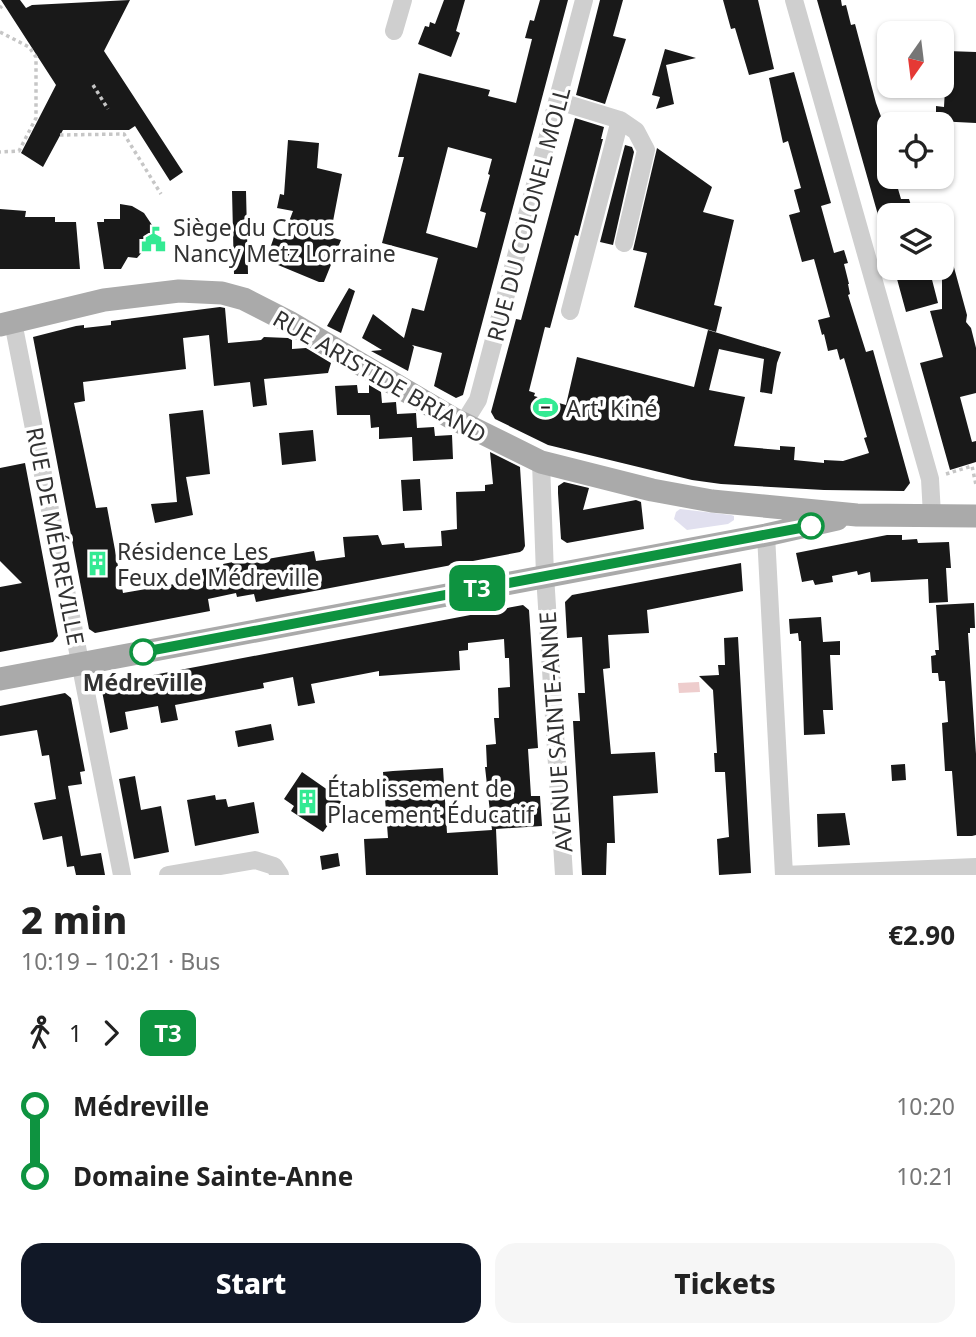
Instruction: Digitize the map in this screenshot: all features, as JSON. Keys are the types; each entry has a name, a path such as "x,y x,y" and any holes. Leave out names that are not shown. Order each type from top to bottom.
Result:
{"main road":[{"name":"RUE ARISTIDE BRIAND","path":"7,323 104,300 167,292 209,292 235,296 289,322 463,424 541,462 676,495 858,514"},
{"path":"744,504 766,535"},
{"path":"0,679 766,535 858,514 976,516"}],"street":[{"path":"394,31 403,0"},
{"name":"RUE DU COLONEL MOLL","path":"463,424 478,400 584,0"},
{"path":"794,0 930,478 932,515"},
{"path":"558,101 620,120 636,131 646,150 624,243"},
{"path":"570,311 620,120"},
{"name":"RUE DE MÉDREVILLE","path":"7,323 81,664 122,875"},
{"name":"AVENUE SAINTE-ANNE","path":"541,462 545,575 564,875"},
{"path":"766,535 784,875 976,867"},
{"path":"169,875 255,860 274,866 280,875"}],"path":[{"path":"0,32 29,47 36,57 36,118 19,151 0,152"},
{"path":"93,85 108,109"},
{"path":"60,135 122,132 161,194"},
{"path":"946,474 972,466 976,485"}],"shaded area":[{"path":"680,509 731,515 734,520 728,524 687,530 674,519"},
{"path":"699,682 700,692 679,693 678,683"}],"building":[{"path":"1,0 20,0 26,8 32,5 130,0 104,51 183,172 170,181 135,126 129,130 63,130 43,167 21,153 56,85"},
{"path":"444,0 465,0 456,31 460,33 451,57 418,44 425,26 429,27 430,22 435,24"},
{"path":"540,0 568,0 463,395 456,398 434,386 442,353 412,345 414,347 408,371 371,351 382,350 362,338 373,314 404,338 412,308 424,311 438,258 382,243 404,157 398,157 419,73 490,90 488,96 516,103 532,39 525,38 530,20 534,21","holes":["448,147 492,159 480,211 486,213 477,248 426,233"]},
{"path":"600,0 623,0 613,36 626,39 605,104 576,95"},
{"path":"723,0 758,0 774,69 749,75 735,28 731,29"},
{"path":"817,0 841,0 842,6 846,5 851,25 855,24 879,112 877,112 877,189 898,189 901,199 909,199 910,203 877,203 877,211"},
{"path":"665,49 696,58 666,65 674,104 656,109 660,97 652,95"},
{"path":"954,51 976,52 976,123 954,122 954,112 936,112 936,106 944,107 944,98 954,98"},
{"path":"794,72 831,203 821,206 834,253 844,250 848,263 844,264 849,284 848,295 866,352 873,350 910,483 904,491 824,490 692,480 548,445 495,419 491,412 516,319 521,320 575,118 604,127 603,139 578,236 575,235 550,328 545,327 529,391 535,393 534,396 566,405 577,357 694,387 708,330 781,352 772,394 760,392 764,359 719,349 709,390 745,397 734,446 780,450 780,446 795,447 794,460 824,463 824,460 843,461 869,453 864,438 867,437 844,358 840,360 837,349 828,351 824,334 822,335 818,320 830,317 814,259 802,262 789,215 800,212 794,190 801,188 788,141 783,143 769,78"},
{"path":"288,140 319,143 317,168 342,174 330,237 341,240 324,282 266,260 274,237 282,240 293,211 277,208 280,194 284,195"},
{"path":"625,145 632,147 634,152 613,245 600,242"},
{"path":"657,148 712,187 703,212 734,220 714,305 722,307 716,332 634,307 647,253 633,250"},
{"path":"232,191 246,191 248,274 234,274"},
{"path":"120,204 132,206 144,213 152,225 159,245 150,243 137,258 128,257 121,269 104,269 97,222 120,219"},
{"path":"0,209 26,211 25,217 55,217 55,222 76,222 80,269 0,269"},
{"path":"954,267 967,315 966,322 971,328 976,348 976,393 960,397 972,442 976,441 976,462 950,470 920,363 943,357 930,311 942,309 942,280 954,280"},
{"path":"897,280 932,280 938,303 906,312"},
{"path":"349,288 355,291 341,333 327,326"},
{"path":"225,308 228,343 261,340 264,337 288,338 292,340 292,349 306,348 331,363 328,373 264,379 267,405 253,407 250,382 214,386 209,335 183,338 186,369 83,382 85,401 74,403 96,508 107,507 123,593 204,579 202,569 224,567 223,564 248,559 249,562 314,551 316,561 345,557 343,537 378,535 382,545 404,543 405,548 442,546 441,531 457,529 456,492 485,491 485,485 493,484 490,452 520,467 525,546 523,550 256,602 254,594 237,597 236,593 208,599 210,611 95,633 89,629 33,337 76,326 84,325 84,328 111,325 111,321"},
{"path":"357,385 358,393 369,393 369,385 381,392 382,403 396,402 397,414 416,413 417,428 434,427 435,436 452,435 453,459 413,461 412,437 379,439 379,427 371,428 370,415 337,415 335,386"},
{"path":"203,410 210,474 186,477 193,515 155,523 151,504 177,502 169,414"},
{"path":"313,430 316,461 282,465 279,433"},
{"path":"25,463 58,636 53,642 0,652 0,587 22,583 0,561 0,468"},
{"path":"420,479 422,510 403,511 401,480"},
{"path":"564,482 589,488 583,510 636,500 641,502 644,529 567,543 561,539 558,493 558,486"},
{"path":"887,535 902,535 902,540 917,539 918,543 949,542 951,568 946,568 948,602 929,603 928,579 871,582 870,572 858,575 857,571 832,576 833,582 815,585 813,580 802,582 796,553"},
{"path":"741,563 743,591 647,610 649,633 608,635 610,668 603,669 611,754 655,752 658,793 613,796 615,843 607,843 606,875 582,875 573,721 580,721 578,693 585,693 582,637 567,638 565,602 572,595"},
{"path":"974,603 975,628 970,628 968,633 976,754 976,835 957,836 952,771 945,771 942,723 948,722 945,681 939,681 938,673 932,673 931,656 936,655 935,650 939,650 936,605"},
{"path":"523,605 529,610 538,748 528,749 531,796 540,796 542,826 496,829 498,875 366,875 364,839 388,838 383,772 393,771 443,768 447,833 492,830 485,767 486,745 496,744 494,718 499,718 498,688 510,687 509,658 505,658 504,639 468,643 468,650 459,651 460,670 379,676 379,671 311,684 315,703 298,706 293,677 263,683 264,688 175,705 178,720 161,723 158,706 125,712 128,729 110,733 102,691 106,684"},
{"path":"821,617 823,642 840,641 840,655 830,655 833,710 823,710 825,734 804,735 801,641 798,633 790,634 789,619"},
{"path":"738,637 751,873 719,875 717,839 729,837 725,772 715,772 714,753 717,753 713,690 699,676 719,675 718,665 725,665 724,638"},
{"path":"65,693 71,698 85,771 80,772 82,784 68,786 81,856 101,853 105,875 76,875 74,866 67,867 62,836 43,840 34,803 56,799 49,755 42,756 37,730 0,736 0,706"},
{"path":"271,724 274,740 238,747 235,731"},
{"path":"905,764 906,780 892,781 891,765"},
{"name":"Établissement de Placement Éducatif","path":"302,772 343,803 341,806 344,808 323,832 291,811 294,806 284,799"},
{"path":"135,776 141,810 161,806 169,852 134,859 119,779"},
{"path":"215,795 216,800 226,799 228,807 254,802 259,833 195,846 187,800"},
{"path":"845,813 850,845 818,847 817,814"},
{"path":"338,853 340,866 322,870 320,856"}],"bus line":[{"name":"T3","path":"143,652 811,526"}],"place":[{"name":"Siège du Crous Nancy Metz Lorraine","path":"153,240"},
{"name":"Art' Kiné","path":"546,408"},
{"name":"Résidence Les Feux de Médreville","path":"97,564"},
{"name":"Médreville","path":"143,652"},
{"name":"Établissement de Placement Éducatif","path":"307,801"}]}
